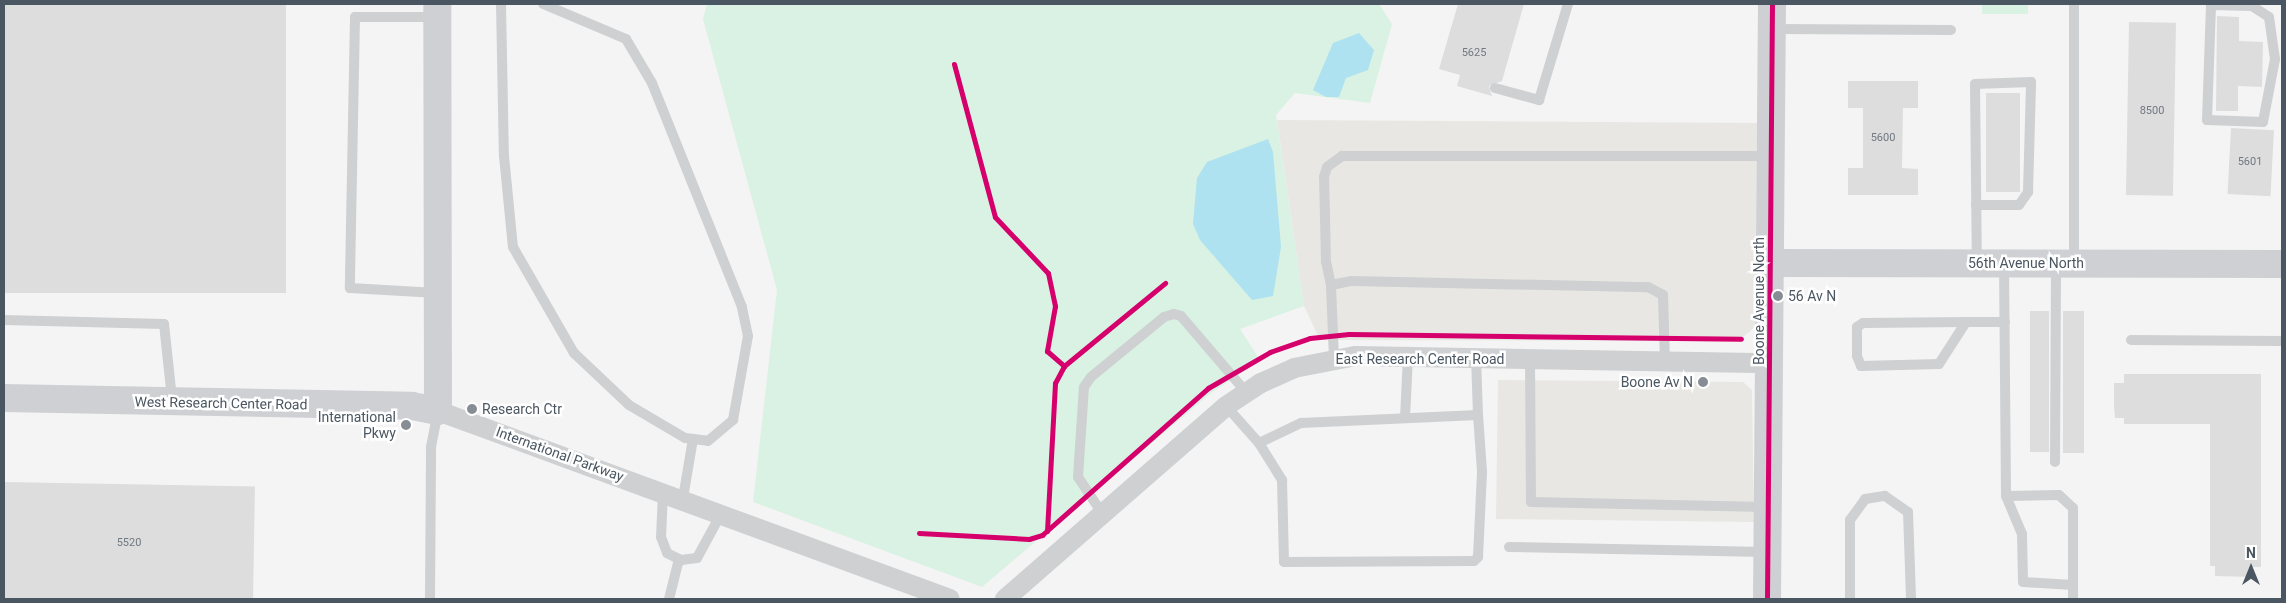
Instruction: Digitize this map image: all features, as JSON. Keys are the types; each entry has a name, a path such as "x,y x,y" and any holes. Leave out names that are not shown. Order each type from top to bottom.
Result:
{"street":[{"path":"437,10 438,411"},
{"name":"Boone Avenue North","path":"1767,599 1772,17"},
{"name":"56th Avenue North","path":"1770,263 2282,264"},
{"name":"East Research Center Road","path":"1005,599 1226,406 1245,391 1277,374 1334,358 1408,357 1770,363"},
{"name":"West Research Center Road","path":"4,398 412,406 438,411"},
{"name":"International Parkway","path":"438,411 722,512 950,599"}],"lane":[{"path":"501,4 504,156 512,247 574,353 629,406 693,439 708,441 733,420 748,336 742,307 652,83 626,39 543,4"},
{"path":"1495,88 1539,100 1568,4"},
{"path":"2055,462 2065,263 2074,4"},
{"path":"2211,5 2252,6 2268,17 2279,59 2263,122 2208,120 2211,5"},
{"path":"437,10 355,17 350,288 438,293"},
{"path":"1772,17 1951,30"},
{"path":"1976,204 2019,204 2028,192 2031,82 1975,84 1976,204 1977,263"},
{"path":"1334,358 1331,285 1326,262 1324,176 1327,167 1342,156 1771,156"},
{"path":"2004,263 2006,496 2022,534 2023,582 2073,585"},
{"path":"1331,285 1351,281 1648,287 1663,295 1665,362"},
{"path":"1102,513 1078,477 1084,387 1091,377 1164,317 1174,314 1181,316 1245,391"},
{"path":"4,320 164,324 172,402"},
{"path":"1966,322 1940,364 1861,366 1857,356 1857,326 1863,323 1966,322 2005,322"},
{"path":"2131,340 2282,341"},
{"path":"1405,418 1408,357"},
{"path":"1226,406 1259,443 1282,480 1284,562 1474,561 1478,557 1482,471 1476,358"},
{"path":"1530,360 1531,502 1769,508"},
{"path":"430,599 431,447 438,411"},
{"path":"1259,443 1301,423 1478,415"},
{"path":"683,498 693,439"},
{"path":"663,491 661,537 667,553 679,559 697,558 722,512"},
{"path":"2006,496 2059,495 2073,508 2073,599"},
{"path":"1850,599 1850,520 1865,499 1885,496 1908,512 1911,599"},
{"path":"1509,547 1768,552"},
{"path":"669,599 679,559"}],"shaded area":[{"path":"1277,120 1757,123 1755,327 1738,341 1320,340 1304,306"},
{"path":"1498,380 1743,382 1752,390 1754,522 1496,519"}],"green space":[{"path":"707,4 1379,4 1392,24 1370,103 1295,93 1276,115 1304,306 1240,329 1260,360 1211,393 982,587 753,502 777,290 703,19"},
{"path":"1982,4 2028,4 2028,14 1982,14"}],"water":[{"path":"1359,33 1374,50 1368,70 1346,78 1339,97 1326,97 1313,90 1333,43"},
{"path":"1268,139 1273,152 1281,247 1273,296 1252,300 1200,240 1193,224 1197,178 1207,162"}],"building":[{"path":"4,4 286,4 286,293 4,293"},
{"path":"1458,4 1524,4 1502,81 1489,86 1492,96 1457,86 1460,75 1439,69"},
{"path":"2217,16 2239,17 2239,41 2263,42 2262,87 2238,86 2238,111 2216,111"},
{"path":"2129,22 2176,23 2173,196 2126,195"},
{"path":"1848,81 1918,81 1918,108 1903,108 1902,168 1918,169 1918,195 1848,195 1848,168 1863,168 1863,108 1848,108"},
{"path":"1986,93 2020,93 2020,192 1986,192"},
{"path":"2231,128 2274,130 2270,196 2228,194"},
{"path":"2030,311 2049,311 2049,452 2030,452"},
{"path":"2063,311 2084,311 2084,453 2063,453"},
{"path":"2124,374 2261,374 2261,567 2252,567 2252,577 2215,576 2215,566 2210,566 2210,424 2124,424 2124,418 2115,418 2114,383 2124,383"},
{"path":"4,482 255,486 253,599 4,599"}],"cycle path":[{"path":"1767,599 1772,4"},
{"path":"954,64 995,217 1048,273 1055,306 1047,351 1064,366"},
{"path":"1047,531 1055,383 1064,366 1165,283"},
{"path":"919,533 1029,539 1042,535 1208,388 1270,352 1310,338 1349,334 1741,339"}],"place":[{"name":"56 Av N","path":"1778,296"},
{"name":"Boone Av N","path":"1703,382"},
{"name":"Research Ctr","path":"472,409"},
{"name":"International Pkwy","path":"406,425"}]}
